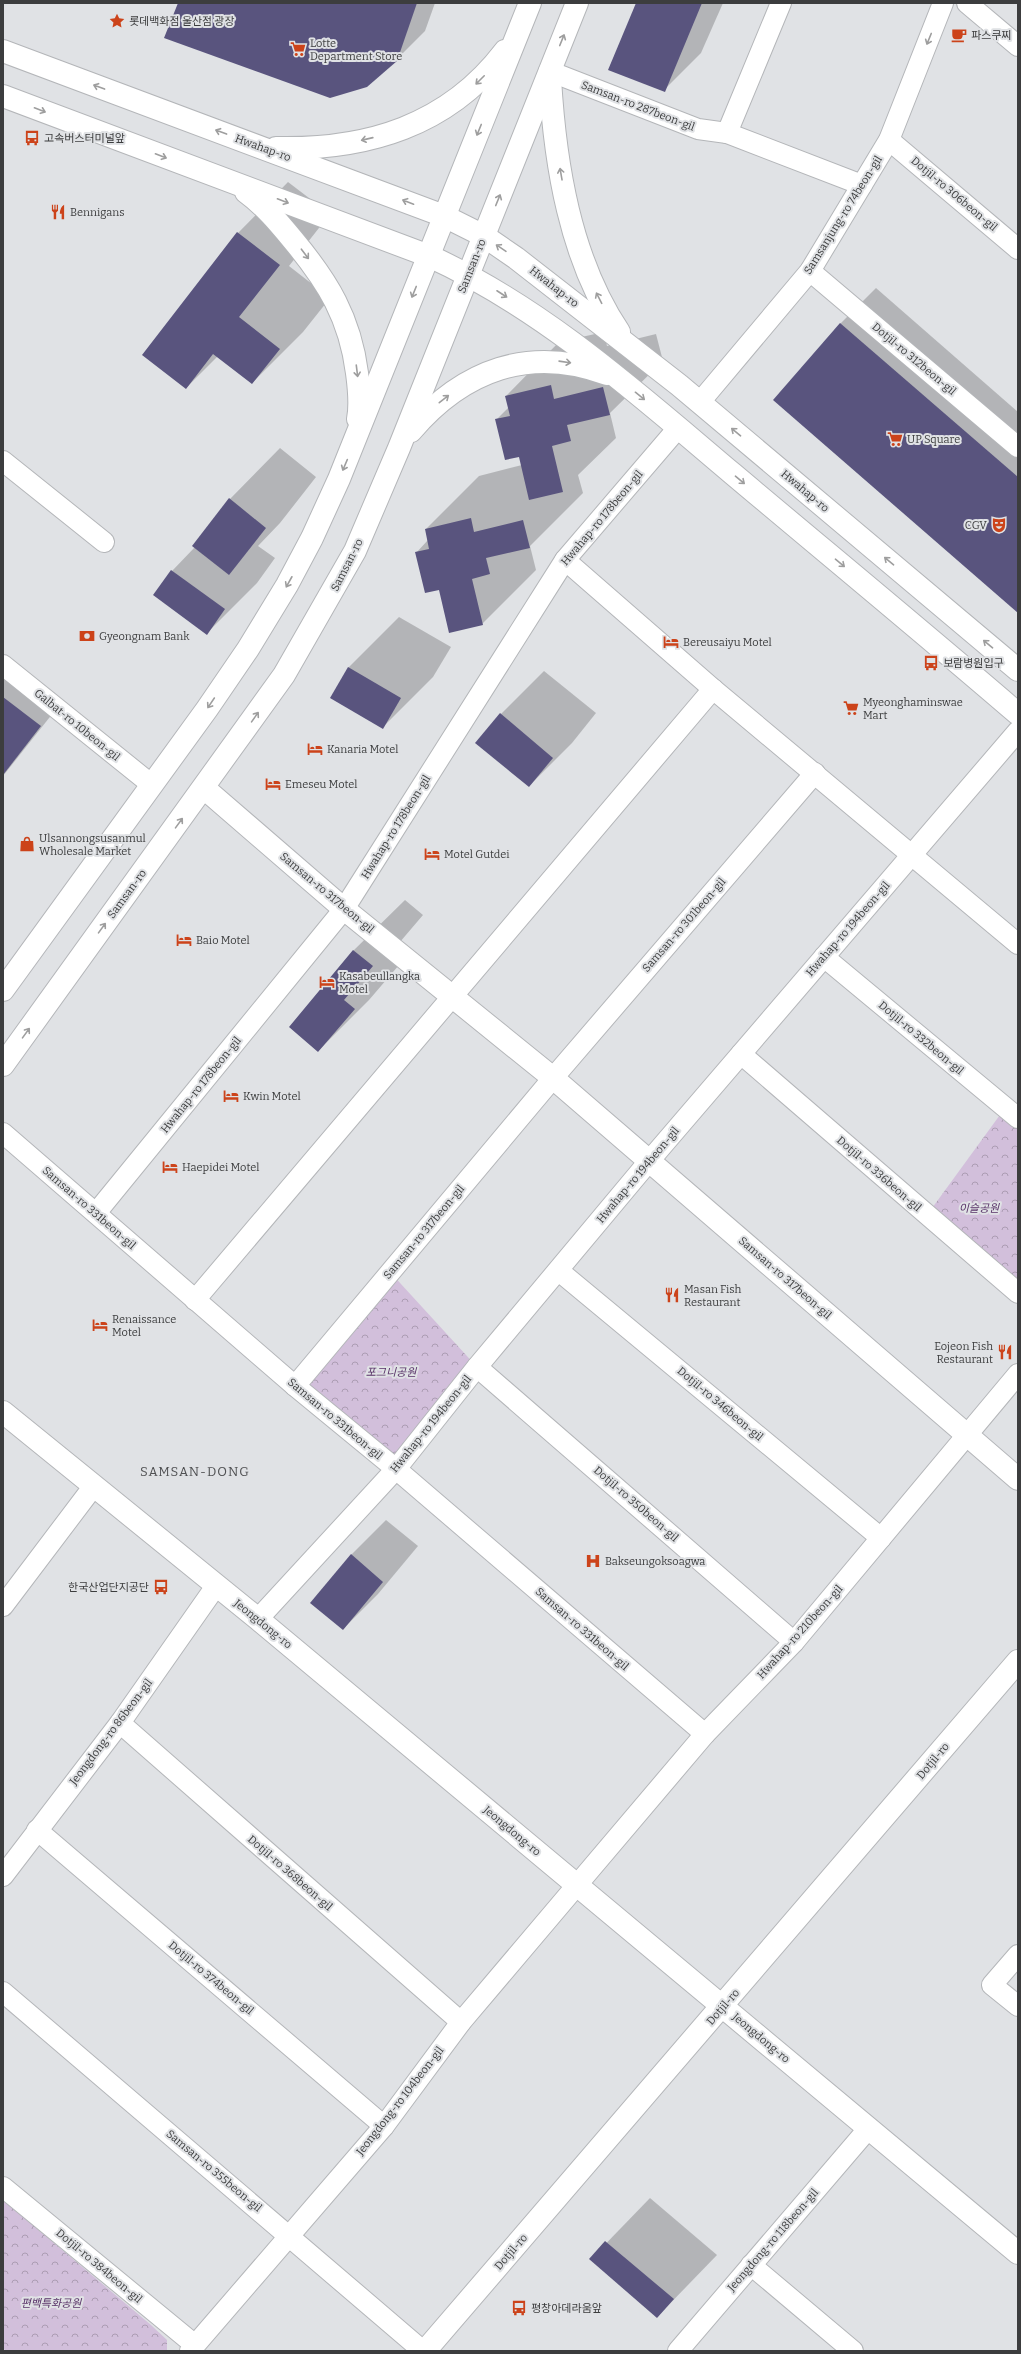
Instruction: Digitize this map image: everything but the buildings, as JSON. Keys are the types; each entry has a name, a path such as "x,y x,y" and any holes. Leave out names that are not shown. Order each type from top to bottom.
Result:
{"main road":[{"path":"3,990 240,661 287,585 312,538 355,441 530,3"},
{"name":"Samsan-ro","path":"3,1065 284,675 324,609 355,551 399,448 577,3"},
{"path":"261,147 326,147 370,139 406,128 437,113 461,97 498,60 521,27"},
{"name":"Hwahap-ro","path":"3,51 444,216 484,236 516,258 700,402 1018,670"},
{"path":"549,72 552,117 568,209 596,291 610,319 626,343"},
{"path":"3,96 429,256 469,274 502,293 587,352 1018,714"},
{"path":"226,180 248,193 285,229 321,276 341,310 351,337 359,391 355,441"},
{"path":"399,448 424,416 453,391 471,380 506,366 525,362 562,361 594,369 623,382"},
{"name":"Samsan-ro 317beon-gil","path":"204,788 344,909 553,1078 650,1160 1018,1479"},
{"name":"Jeongdong-ro","path":"3,1412 93,1487 258,1620 723,2007 868,2130 1018,2253"},
{"name":"Dotjil-ro","path":"424,2351 723,2007 1018,1662"}],"street":[{"path":"727,133 781,3"},
{"name":"Samsanjung-ro 74beon-gil","path":"700,402 810,272 889,140 943,3"},
{"path":"967,3 1018,46"},
{"name":"Samsan-ro 287beon-gil","path":"549,72 698,129 727,133 862,185"},
{"name":"Dotjil-ro 306beon-gil","path":"889,140 1018,249"},
{"name":"Dotjil-ro 312beon-gil","path":"810,272 1018,447"},
{"name":"Hwahap-ro 178beon-gil","path":"96,1213 344,909 565,560 678,428"},
{"path":"3,461 104,542"},
{"path":"565,560 713,689 1018,944"},
{"name":"Galbat-ro 10beon-gil","path":"3,665 152,785"},
{"path":"195,1300 713,689"},
{"name":"Hwahap-ro 194beon-gil","path":"258,1620 396,1469 477,1366 559,1271 650,1160 1018,731"},
{"name":"Samsan-ro 301beon-gil","path":"553,1078 815,773"},
{"name":"Dotjil-ro 332beon-gil","path":"824,957 1018,1118"},
{"name":"Dotjil-ro 336beon-gil","path":"741,1054 1018,1293"},
{"name":"Samsan-ro 317beon-gil","path":"295,1386 553,1078"},
{"name":"Samsan-ro 331beon-gil","path":"3,1133 295,1386 396,1469 705,1734"},
{"name":"Dotjil-ro 346beon-gil","path":"559,1271 880,1538"},
{"name":"Dotjil-ro 350beon-gil","path":"477,1366 794,1642"},
{"name":"Hwahap-ro 210beon-gil","path":"577,1885 705,1734 794,1642 1018,1374"},
{"path":"3,1606 93,1487"},
{"name":"Jeongdong-ro 86beon-gil","path":"3,1876 120,1723 216,1586"},
{"name":"Dotjil-ro 368beon-gil","path":"120,1723 460,2022"},
{"name":"Dotjil-ro 374beon-gil","path":"37,1830 384,2126"},
{"name":"Jeongdong-ro 104beon-gil","path":"192,2348 384,2126 460,2022 577,1885"},
{"path":"1018,1956 992,1985 1018,2006"},
{"name":"Samsan-ro 355beon-gil","path":"3,1992 424,2351"},
{"name":"Jeongdong-ro 118beon-gil","path":"678,2351 868,2130"},
{"name":"Dotjil-ro 384beon-gil","path":"3,2187 192,2348"},
{"path":"751,2265 853,2351"}],"green space":[{"name":"이슬공원","path":"1005,1108 1018,1118 1018,1293 927,1215"},
{"name":"포그니공원","path":"390,1272 477,1367 396,1469 295,1386"},
{"name":"편백특화공원","path":"3,2200 151,2325 167,2340 167,2351 6,2351 3,2348"}],"place":[{"name":"롯데백화점 울산점 광장","path":"117,21"},
{"name":"파스쿠찌","path":"959,35"},
{"name":"Lotte Department Store","path":"298,49"},
{"name":"고속버스터미널앞","path":"32,138"},
{"name":"Bennigans","path":"58,212"},
{"name":"UP Square","path":"895,439"},
{"name":"CGV","path":"999,525"},
{"name":"Gyeongnam Bank","path":"87,636"},
{"name":"Bereusaiyu Motel","path":"671,642"},
{"name":"보람병원입구","path":"931,663"},
{"name":"Myeonghaminswae Mart","path":"851,708"},
{"name":"Kanaria Motel","path":"315,749"},
{"name":"Emeseu Motel","path":"273,784"},
{"name":"Ulsannongsusanmul Wholesale Market","path":"27,844"},
{"name":"Motel Gutdei","path":"432,854"},
{"name":"Baio Motel","path":"184,940"},
{"name":"Kasabeullangka Motel","path":"327,982"},
{"name":"Kwin Motel","path":"231,1096"},
{"name":"Haepidei Motel","path":"170,1167"},
{"name":"Masan Fish Restaurant","path":"672,1295"},
{"name":"Renaissance Motel","path":"100,1325"},
{"name":"Eojeon Fish Restaurant","path":"1005,1352"},
{"name":"Bakseungoksoagwa","path":"593,1561"},
{"name":"한국산업단지공단","path":"161,1587"},
{"name":"평창아데라움앞","path":"519,2308"}],"district":[{"name":"SAMSAN-DONG","path":"195,1471"}]}
